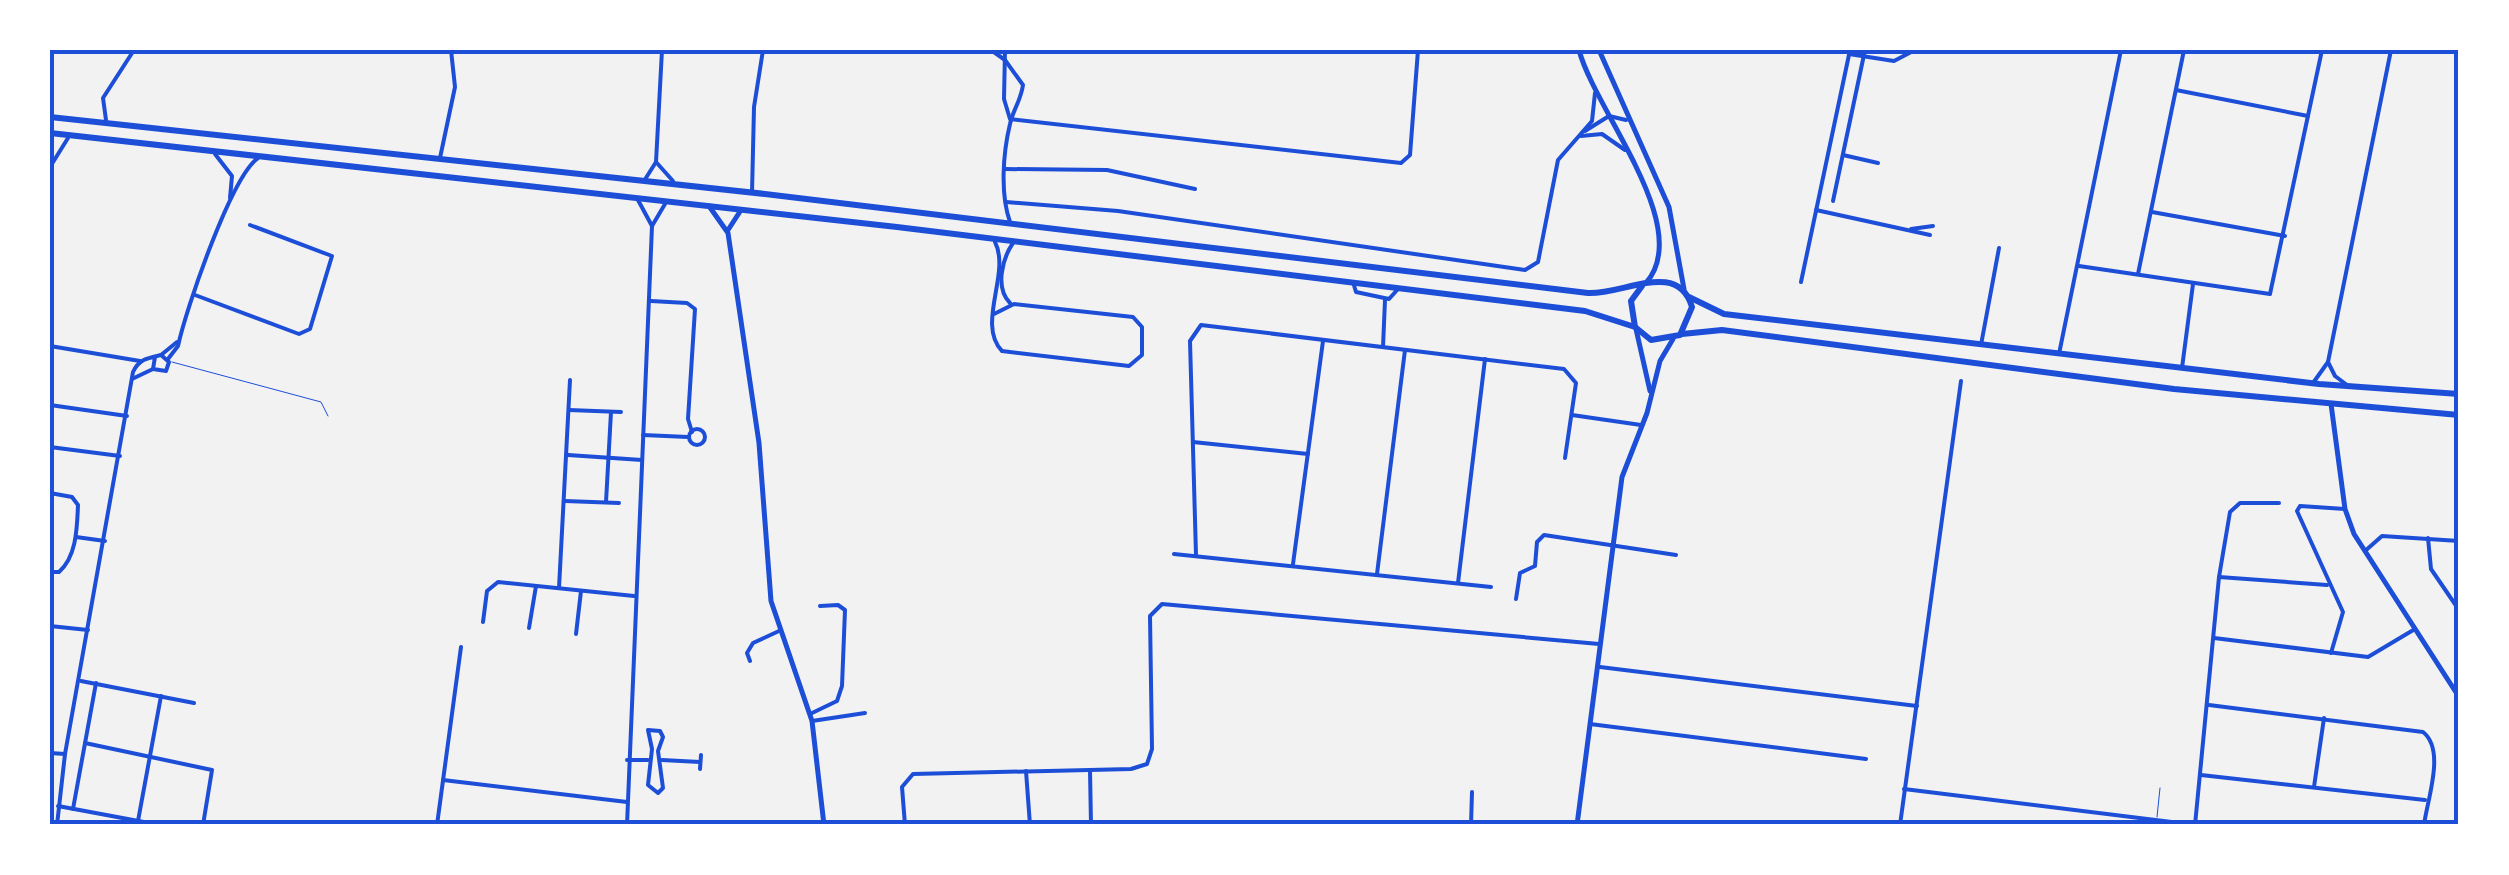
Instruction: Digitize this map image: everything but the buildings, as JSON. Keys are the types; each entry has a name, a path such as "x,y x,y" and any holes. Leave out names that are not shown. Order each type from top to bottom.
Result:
{"main road":[{"path":"50,117 752,192 1588,293 1666,280 1684,289 1689,297 1691,318 1676,337"},
{"path":"50,133 992,238 1585,311 1634,327 1651,340 1722,330 2174,388 2459,416"},
{"path":"579,192 580,175"},
{"path":"1634,327 1632,301 1644,285"},
{"path":"1689,297 1724,314 2312,384 2459,394"}],"street":[{"path":"110,124 102,111 103,98 134,50"},
{"path":"440,160 454,87 451,50"},
{"path":"644,181 656,162 662,50"},
{"path":"752,192 754,106 763,50"},
{"path":"991,50 1018,74 1022,95 1010,119 1004,169 1010,222"},
{"path":"1006,50 1004,99 1010,119"},
{"path":"1010,119 1401,163 1410,155 1418,50"},
{"path":"1579,50 1663,236 1660,263 1644,285"},
{"path":"1599,50 1626,120 1669,207 1684,289"},
{"path":"1834,201 1865,50"},
{"path":"1801,282 1849,52 1894,61 1914,50"},
{"path":"2059,354 2121,50"},
{"path":"2138,274 2184,50"},
{"path":"2079,266 2270,294 2322,50"},
{"path":"2312,384 2328,362 2391,50"},
{"path":"1006,202 1118,211 1525,270 1538,262 1559,156 1594,117 1595,89"},
{"path":"2176,90 2308,116"},
{"path":"1576,137 1609,116 1626,120"},
{"path":"1576,137 1602,134 1625,150"},
{"path":"50,168 68,135"},
{"path":"214,153 231,171 229,202"},
{"path":"1844,155 1878,163"},
{"path":"132,379 153,369 164,372 229,202 246,168 258,158"},
{"path":"656,162 678,184"},
{"path":"1004,169 1107,170 1194,189"},
{"path":"636,199 652,226"},
{"path":"627,825 652,226 667,202"},
{"path":"709,206 728,233 759,444 771,601 811,718 824,825"},
{"path":"728,233 741,209"},
{"path":"1816,210 1930,235"},
{"path":"2152,212 2285,236"},
{"path":"195,296 299,334 310,329 332,256 250,225"},
{"path":"1912,229 1933,226"},
{"path":"992,238 1000,256 994,342 1006,353 1129,366 1141,359 1142,327 1136,319 1014,304 1004,298 1001,289 1005,258 1016,241"},
{"path":"1980,345 1999,248"},
{"path":"1353,282 1362,297 1386,300"},
{"path":"2182,368 2193,283"},
{"path":"1383,348 1386,300 1398,288"},
{"path":"643,435 691,434 688,419 695,310 686,303 650,301"},
{"path":"994,314 1014,304"},
{"path":"1196,555 1190,342 1196,328 1212,324 1568,370 1576,383 1565,458"},
{"path":"1634,327 1651,399"},
{"path":"1577,825 1622,477 1651,399 1660,361 1676,337"},
{"path":"50,346 140,361 158,356 180,338"},
{"path":"1293,564 1323,340"},
{"path":"1377,574 1405,350"},
{"path":"158,356 169,361"},
{"path":"153,369 158,356"},
{"path":"1458,583 1485,359"},
{"path":"57,825 65,754 132,379 140,361"},
{"path":"2328,362 2334,376 2352,386"},
{"path":"559,588 570,380"},
{"path":"1900,825 1961,382"},
{"path":"2331,404 2345,509 2363,553 2459,697"},
{"path":"50,405 126,416"},
{"path":"569,410 621,412"},
{"path":"606,502 611,412"},
{"path":"1572,415 1641,425"},
{"path":"1192,442 1308,454"},
{"path":"50,447 120,456"},
{"path":"568,454 642,460"},
{"path":"50,493 72,497 78,504 76,538 64,568 50,572"},
{"path":"565,501 619,503"},
{"path":"1904,789 2196,825 2219,577 2230,512 2240,504 2279,503"},
{"path":"2332,653 2342,612 2297,516 2300,506 2345,509"},
{"path":"1516,599 1520,573 1536,566 1538,542 1544,534 1676,555"},
{"path":"2363,553 2382,536 2459,541"},
{"path":"76,538 104,541"},
{"path":"2428,538 2431,569 2459,610"},
{"path":"1174,554 1490,586"},
{"path":"2219,577 2327,586"},
{"path":"483,622 491,586 501,582 634,596"},
{"path":"529,628 536,586"},
{"path":"576,634 581,591"},
{"path":"906,825 902,787 913,774 1136,769 1150,760 1150,616 1162,604 1599,644"},
{"path":"811,718 836,701 842,686 845,610 840,605 820,606"},
{"path":"50,626 88,630"},
{"path":"2214,638 2376,656 2416,628"},
{"path":"750,661 747,652 753,643 779,631"},
{"path":"437,825 461,647"},
{"path":"1597,666 1918,706"},
{"path":"80,680 194,703"},
{"path":"73,809 96,684"},
{"path":"138,821 161,696"},
{"path":"2209,705 2427,735 2435,753 2424,825"},
{"path":"811,718 866,714"},
{"path":"2314,787 2324,718"},
{"path":"1590,724 1866,759"},
{"path":"638,730 648,730 662,734 655,749 648,760 648,787 658,793 663,787 659,774 662,760 655,749 648,730"},
{"path":"85,743 212,770 203,825"},
{"path":"50,753 65,754"},
{"path":"662,760 700,766 701,755"},
{"path":"627,760 648,760"},
{"path":"1090,770 1090,825"},
{"path":"1026,771 1030,825"},
{"path":"650,774 659,774"},
{"path":"2201,775 2427,800"},
{"path":"443,780 627,802"},
{"path":"1471,825 1472,792"},
{"path":"58,806 160,825"}],"lane":[{"path":"169,361 321,402 328,407 328,416"},
{"path":"2156,820 2160,788"}]}
